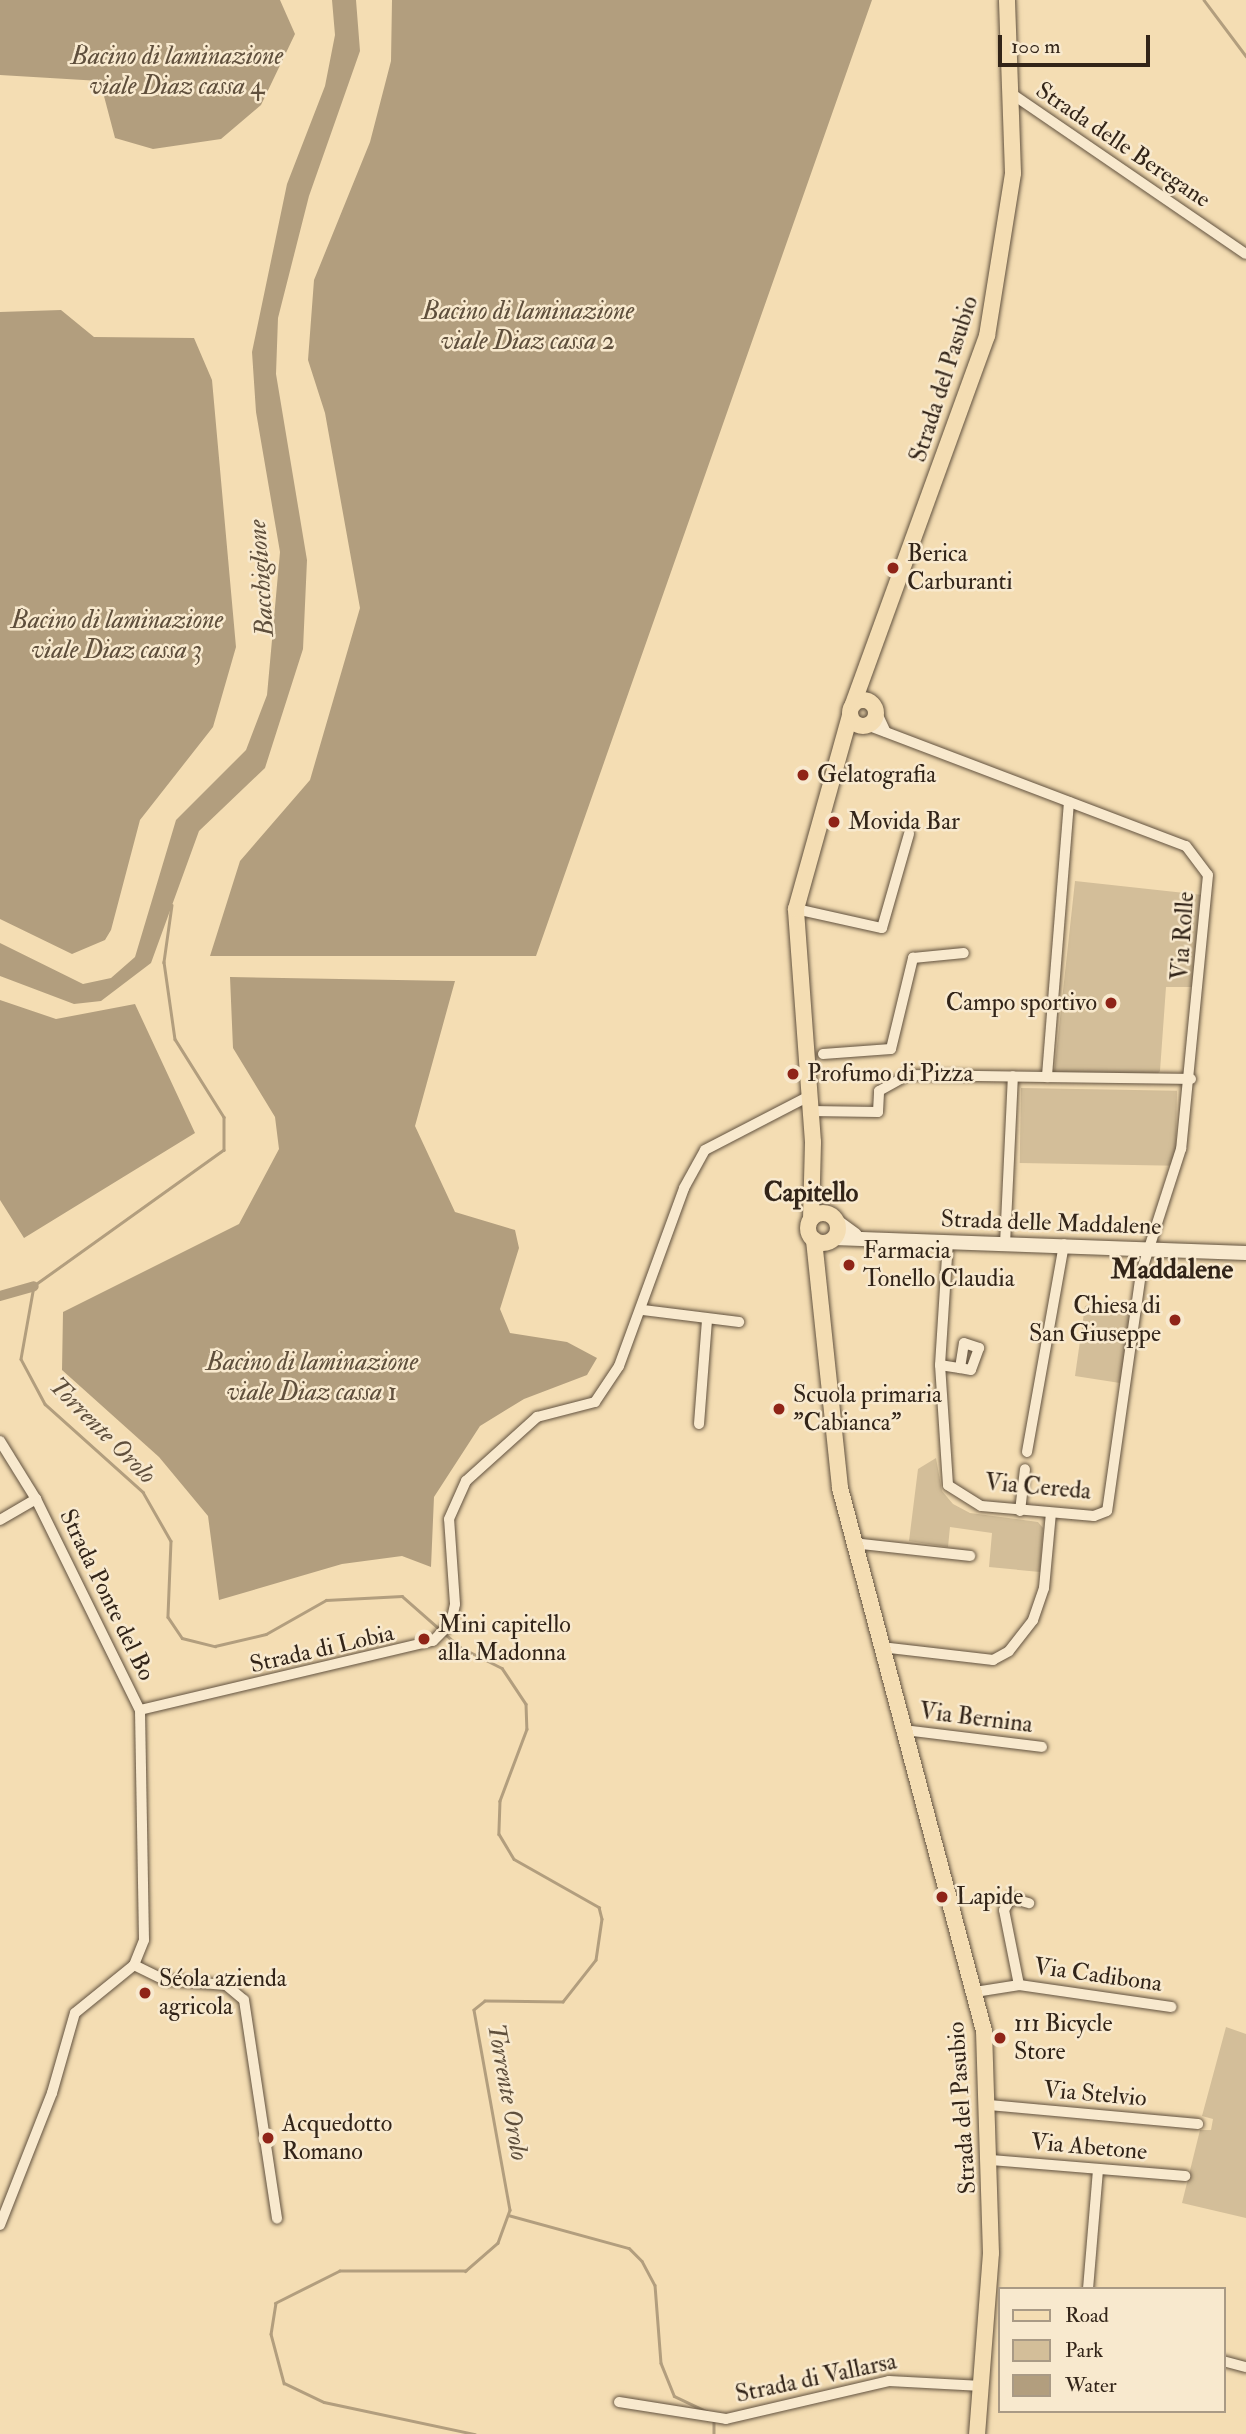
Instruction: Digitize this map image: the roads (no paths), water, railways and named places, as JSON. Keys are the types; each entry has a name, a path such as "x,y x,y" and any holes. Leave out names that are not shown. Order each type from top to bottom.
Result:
{"main road":[{"name":"Strada del Pasubio","path":"863,715 862,676 987,336 1013,173 1007,0"},
{"path":"829,1231 811,1219 813,1142 809,1104 814,1055 796,909 841,743 863,715"},
{"name":"Strada del Pasubio","path":"813,1142 829,1231 825,1314 833,1446 853,1543 975,1992 989,2105 993,2306 977,2434"}],"street":[{"name":"Strada delle Beregane","path":"1012,94 1246,254"},
{"name":"Via Rolle","path":"863,715 886,732 1186,846 1205,866 1208,911 1181,1149 1150,1249"},
{"path":"863,715 886,732"},
{"path":"1047,1077 1069,802"},
{"path":"796,909 882,928 909,834"},
{"path":"814,1055 891,1049 913,958 964,953"},
{"path":"809,1104 878,1112 879,1091 908,1074 1191,1079"},
{"path":"1006,1244 1013,1076"},
{"name":"Strada di Lobia","path":"140,1710 409,1650 442,1632 458,1582 449,1519 454,1499 537,1417 594,1402 611,1383 643,1310 684,1188 705,1150 809,1104"},
{"name":"Strada delle Maddalene","path":"829,1231 855,1236 948,1242 1063,1244 1246,1253"},
{"name":"Via Cereda","path":"948,1242 940,1365 948,1485 967,1502 1051,1513 1107,1511 1150,1249"},
{"path":"1027,1452 1063,1244"},
{"path":"643,1310 739,1322"},
{"path":"699,1424 707,1319"},
{"path":"940,1365 960,1368"},
{"name":"Strada Ponte del Bo","path":"0,1441 36,1499 140,1710"},
{"path":"1020,1511 1025,1469"},
{"name":"Strada Ponte del Bo","path":"0,1520 36,1499"},
{"path":"881,1647 993,1660 1009,1651 1033,1620 1044,1588 1051,1513"},
{"path":"853,1543 970,1556"},
{"path":"0,2225 52,2093 75,2013 134,1965 144,1940 140,1710"},
{"name":"Via Bernina","path":"904,1730 1042,1747"},
{"name":"Via Cadibona","path":"1018,1985 1004,1910 1011,1898 1029,1903"},
{"path":"134,1965 164,1980 226,1986 244,2000 277,2219"},
{"name":"Via Cadibona","path":"975,1992 1018,1985 1171,2007"},
{"name":"Via Stelvio","path":"989,2105 1198,2124"},
{"name":"Via Abetone","path":"991,2160 1185,2176"},
{"path":"1087,2287 1098,2169"},
{"path":"1225,2362 1246,2367"},
{"name":"Strada di Vallarsa","path":"619,2402 726,2418 889,2381 982,2386"}],"water":[{"name":"Bacino di laminazione viale Diaz cassa 4","path":"0,0 280,0 295,34 261,105 221,139 153,149 115,138 100,81 0,75"},
{"name":"Bacchiglione","path":"332,0 356,0 360,51 309,196 278,318 276,374 307,560 303,649 265,768 199,831 151,963 101,1001 74,1004 0,976 0,943 83,984 111,978 135,957 176,820 246,750 267,695 280,552 256,412 252,352 287,184 325,86 335,35"},
{"name":"Bacino di laminazione viale Diaz cassa 2","path":"392,0 872,0 536,956 210,956 240,861 310,780 360,608 325,413 308,360 314,280 370,142 391,61"},
{"name":"Bacino di laminazione viale Diaz cassa 3","path":"61,310 94,337 194,338 212,380 236,647 213,727 140,820 111,930 105,940 72,954 0,919 0,312"},
{"name":"Bacino di laminazione viale Diaz cassa 1","path":"230,977 455,981 415,1126 455,1212 515,1230 519,1248 500,1309 510,1333 567,1342 597,1358 587,1375 524,1399 480,1426 434,1497 431,1567 402,1556 342,1564 219,1600 208,1516 159,1457 62,1370 63,1312 239,1224 279,1149 275,1117 233,1048"},
{"path":"0,1000 56,1019 135,1004 195,1133 24,1238 0,1200"}],"waterway":[{"path":"1204,0 1246,56"},
{"name":"Torrente Orolo","path":"172,905 164,962 175,1039 224,1117 224,1150 34,1286 21,1359 45,1404 143,1492 171,1541 168,1617 182,1638 215,1646 266,1634 326,1600 402,1596 460,1647 502,1668 526,1704 527,1729 500,1801 499,1834 514,1859 599,1907 602,1919 596,1960 563,2002 485,2001 474,2010 510,2210 498,2243 466,2271 340,2271 276,2303 271,2334 284,2383 324,2402 475,2434"},
{"path":"0,1296 34,1286"},
{"path":"508,2215 629,2248 642,2261 655,2285 661,2363 674,2396 712,2414"},
{"path":"714,2420 714,2434"}],"place":[{"name":"Berica Carburanti","path":"893,568"},
{"name":"Gelatografia","path":"803,775"},
{"name":"Movida Bar","path":"834,822"},
{"name":"Campo sportivo","path":"1111,1003"},
{"name":"Profumo di Pizza","path":"793,1074"},
{"name":"Farmacia Tonello Claudia","path":"849,1265"},
{"name":"Chiesa di San Giuseppe","path":"1175,1320"},
{"name":"Scuola primaria \"Cabianca\"","path":"779,1409"},
{"name":"Mini capitello alla Madonna","path":"424,1639"},
{"name":"Lapide","path":"942,1897"},
{"name":"Séola azienda agricola","path":"145,1993"},
{"name":"111 Bicycle Store","path":"1000,2038"},
{"name":"Acquedotto Romano","path":"268,2138"}],"district":[{"name":"Capitello","path":"811,1194"},
{"name":"Maddalene","path":"1172,1270"}]}
